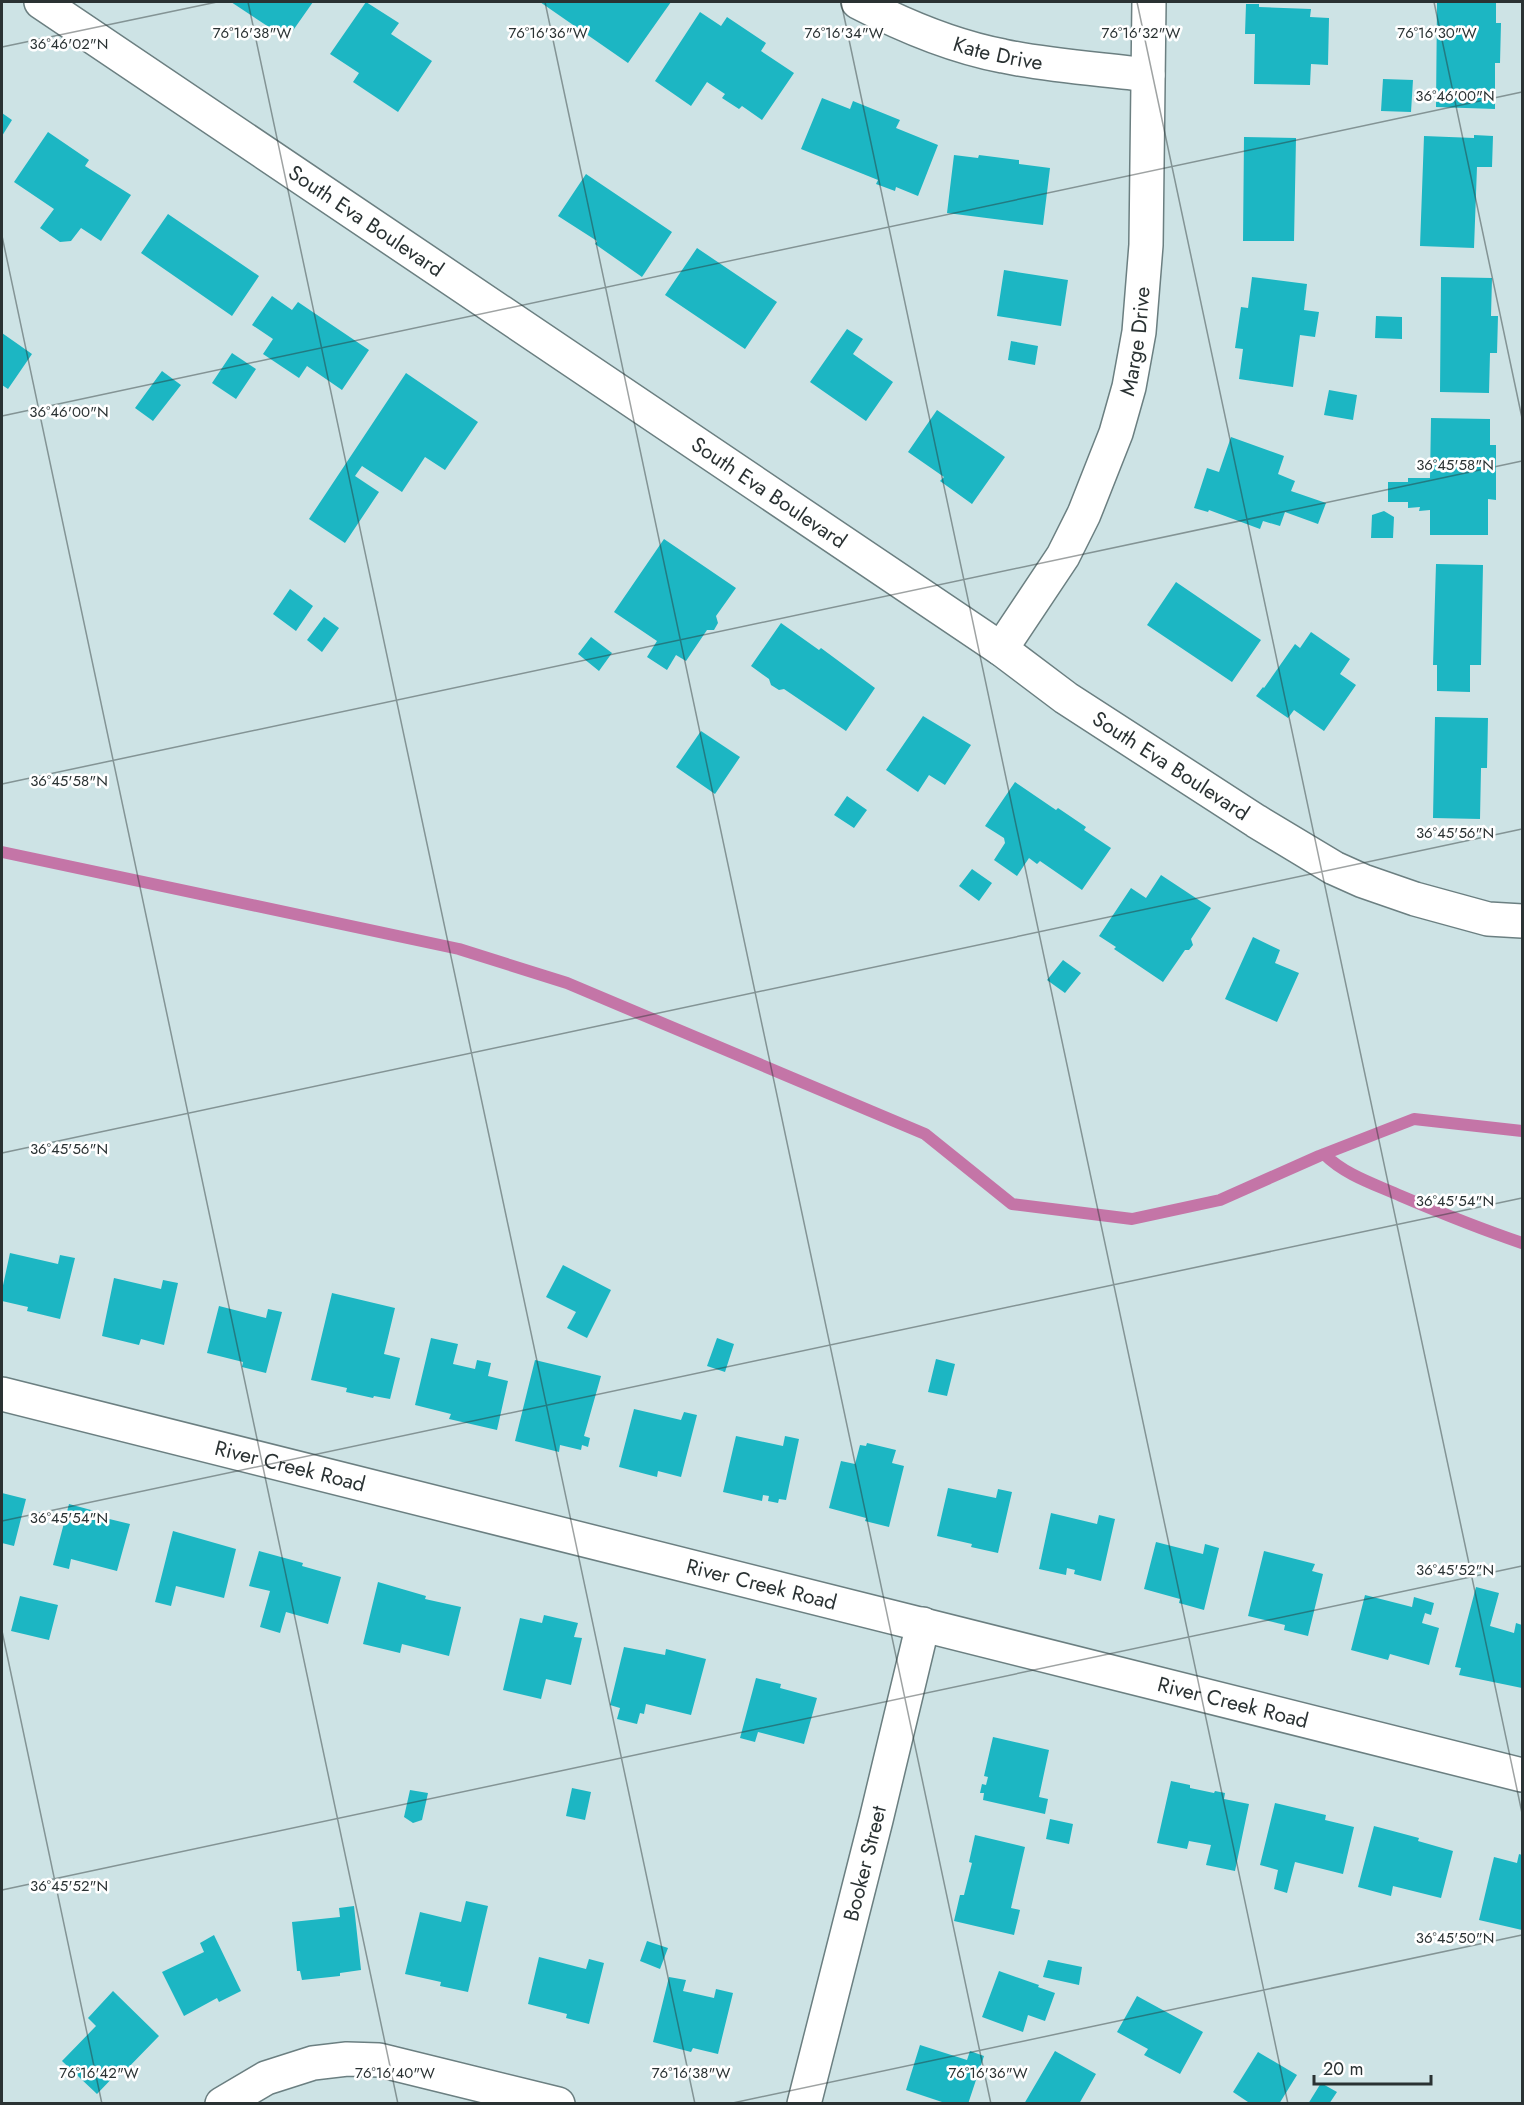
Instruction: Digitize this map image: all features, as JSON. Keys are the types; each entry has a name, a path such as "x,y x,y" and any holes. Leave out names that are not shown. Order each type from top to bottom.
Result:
{"street":[{"name":"South Eva Boulevard","path":"42,2 1001,650 1066,698 1256,821 1334,868 1363,881 1415,899 1488,919 1522,921"},
{"name":"Kate Drive","path":"858,2 897,23 952,43 1003,57 1148,75"},
{"name":"Marge Drive","path":"1001,650 1063,556 1084,514 1116,433 1129,387 1139,332 1146,245 1149,2"},
{"name":"River Creek Road","path":"2,1394 1522,1774"},
{"name":"Booker Street","path":"804,2103 923,1624"},
{"path":"222,2103 267,2078 313,2063 347,2059 379,2060 558,2103"}],"building":[{"path":"231,2 313,2 287,39"},
{"path":"366,2 399,23 391,34 432,61 398,112 353,82 359,73 330,54"},
{"path":"540,2 671,2 628,63"},
{"path":"1437,2 1496,2 1496,23 1501,23 1500,63 1495,63 1495,109 1436,107"},
{"path":"1246,4 1259,4 1259,7 1311,9 1310,17 1329,18 1328,65 1311,64 1310,85 1254,84 1255,34 1245,34"},
{"path":"700,12 721,26 727,17 766,43 761,51 794,73 762,120 742,106 739,109 722,98 725,94 707,82 691,106 655,81"},
{"path":"1383,79 1413,80 1411,112 1381,111"},
{"path":"822,98 850,109 853,101 900,120 896,128 938,145 918,196 896,187 895,191 876,184 878,180 801,149"},
{"path":"2,113 12,120 2,136"},
{"path":"48,132 89,160 85,166 131,195 101,241 81,228 71,241 60,242 40,228 54,209 14,182"},
{"path":"1474,135 1493,136 1492,167 1477,167 1474,248 1420,246 1424,136 1474,138"},
{"path":"1244,137 1296,138 1294,241 1243,241"},
{"path":"954,155 978,158 979,155 1019,160 1019,164 1050,168 1043,225 947,213"},
{"path":"586,174 672,232 642,277 595,244 597,241 558,216"},
{"path":"168,214 259,276 232,316 141,253"},
{"path":"697,248 777,302 745,349 665,295"},
{"path":"1004,270 1068,280 1061,326 997,316"},
{"path":"1252,277 1307,284 1304,310 1319,312 1315,337 1300,335 1293,387 1239,379 1243,349 1235,348 1241,307 1248,308"},
{"path":"1441,277 1492,278 1491,316 1498,316 1497,353 1490,353 1489,393 1440,392"},
{"path":"272,296 292,310 298,302 369,350 342,390 307,366 299,378 263,354 273,339 252,325"},
{"path":"1376,316 1402,317 1402,339 1375,338"},
{"path":"847,329 863,339 853,354 893,382 866,421 810,382"},
{"path":"2,333 32,354 8,389 2,385"},
{"path":"1011,341 1038,346 1035,365 1008,360"},
{"path":"232,353 256,369 236,399 212,383"},
{"path":"162,371 181,385 153,421 135,408"},
{"path":"406,373 478,422 445,470 425,457 402,492 362,466 355,476 379,492 345,543 309,519"},
{"path":"1329,390 1357,395 1353,420 1324,415"},
{"path":"937,410 1005,457 972,504 940,481 944,477 908,452"},
{"path":"1431,418 1490,419 1490,445 1496,445 1496,500 1488,499 1488,535 1430,535 1430,510 1419,511 1420,507 1408,508 1408,502 1388,502 1388,482 1408,482 1408,478 1430,478"},
{"path":"1231,437 1284,456 1278,474 1295,481 1291,491 1326,503 1318,524 1285,512 1280,526 1263,521 1260,529 1209,510 1208,512 1194,508 1207,468 1219,472"},
{"path":"1384,511 1394,517 1393,538 1371,538 1372,515"},
{"path":"664,539 736,588 716,616 718,623 714,630 707,630 686,661 676,655 667,670 647,657 657,641 614,612"},
{"path":"1436,564 1483,565 1481,665 1470,665 1470,692 1437,691 1437,665 1433,665"},
{"path":"1176,582 1261,640 1232,682 1147,625"},
{"path":"290,589 313,606 296,631 273,614"},
{"path":"324,617 339,628 322,652 307,640"},
{"path":"781,623 819,650 821,648 875,688 846,731 784,689 779,690 771,685 769,679 751,666"},
{"path":"1311,632 1350,659 1340,674 1356,685 1324,731 1294,710 1288,718 1256,696 1295,644 1300,648"},
{"path":"591,637 612,653 599,671 578,654"},
{"path":"923,716 971,745 945,785 929,775 918,792 886,770"},
{"path":"1435,717 1488,718 1487,768 1481,768 1480,819 1433,818"},
{"path":"701,731 740,757 715,794 676,767"},
{"path":"1015,782 1086,827 1084,830 1111,848 1082,890 1040,861 1037,864 1029,858 1017,876 994,860 1005,843 1004,838 985,826"},
{"path":"847,796 867,810 854,828 834,815"},
{"path":"972,869 992,883 979,901 959,886"},
{"path":"1161,875 1211,908 1191,939 1193,945 1189,950 1185,950 1163,982 1114,949 1116,947 1099,936 1131,888 1146,898"},
{"path":"1253,937 1280,950 1275,963 1299,973 1277,1022 1225,999"},
{"path":"1063,960 1081,973 1065,993 1047,980"},
{"path":"10,1253 58,1264 60,1255 75,1258 60,1319 27,1311 28,1307 2,1301 2,1290"},
{"path":"563,1265 611,1290 587,1338 567,1328 576,1312 546,1297"},
{"path":"114,1278 161,1289 163,1280 178,1283 164,1345 141,1339 139,1345 102,1336"},
{"path":"332,1293 395,1308 384,1354 400,1358 390,1399 346,1392 347,1388 311,1380"},
{"path":"219,1306 266,1318 268,1309 282,1312 266,1373 242,1367 243,1362 207,1353"},
{"path":"431,1338 458,1344 453,1364 475,1369 477,1360 491,1363 488,1376 508,1381 497,1430 449,1419 451,1414 415,1405"},
{"path":"717,1338 734,1344 725,1372 707,1366"},
{"path":"936,1359 955,1364 947,1396 928,1392"},
{"path":"535,1360 601,1376 584,1436 590,1438 588,1447 582,1445 581,1450 560,1445 559,1452 515,1441"},
{"path":"634,1409 681,1420 684,1412 697,1415 681,1477 658,1471 657,1477 619,1467"},
{"path":"736,1436 783,1446 785,1436 799,1439 786,1500 779,1499 778,1503 768,1501 769,1496 763,1495 762,1501 723,1492"},
{"path":"867,1443 896,1450 892,1463 904,1466 889,1527 829,1508 841,1461 855,1464 860,1445 866,1446"},
{"path":"948,1488 996,1498 998,1489 1012,1492 998,1553 937,1536"},
{"path":"2,1493 26,1499 14,1546 2,1543"},
{"path":"69,1504 102,1513 101,1517 130,1524 117,1571 71,1559 69,1569 53,1565"},
{"path":"1051,1513 1097,1524 1099,1515 1115,1519 1101,1581 1074,1574 1075,1570 1067,1568 1066,1575 1039,1569"},
{"path":"173,1531 236,1549 224,1598 176,1586 171,1606 155,1602"},
{"path":"1156,1542 1203,1554 1205,1544 1219,1548 1204,1610 1179,1603 1180,1599 1144,1589"},
{"path":"259,1551 303,1563 302,1566 341,1577 328,1624 286,1612 280,1633 260,1627 270,1591 249,1586"},
{"path":"1264,1551 1315,1564 1312,1571 1323,1574 1308,1636 1284,1630 1285,1625 1248,1616"},
{"path":"378,1582 426,1596 425,1599 461,1607 449,1656 402,1644 400,1653 363,1644"},
{"path":"1476,1587 1499,1593 1490,1626 1514,1633 1516,1623 1522,1625 1522,1688 1459,1675 1461,1668 1455,1667"},
{"path":"1365,1595 1412,1607 1414,1597 1434,1603 1431,1615 1425,1613 1422,1623 1439,1628 1429,1665 1390,1654 1388,1660 1351,1650"},
{"path":"20,1596 58,1605 49,1640 11,1631"},
{"path":"544,1615 578,1623 574,1637 582,1638 571,1685 546,1679 541,1699 503,1690 520,1618 542,1623"},
{"path":"624,1647 665,1655 666,1649 706,1659 691,1715 646,1704 644,1714 640,1713 637,1724 617,1719 620,1708 610,1705"},
{"path":"756,1678 781,1684 780,1688 817,1698 804,1744 758,1732 755,1742 740,1738"},
{"path":"993,1737 1049,1750 1039,1797 1048,1799 1045,1814 983,1800 984,1793 980,1793 982,1784 986,1785 988,1777 984,1776"},
{"path":"1171,1781 1190,1785 1190,1788 1225,1793 1224,1799 1249,1804 1235,1871 1206,1865 1211,1845 1189,1841 1187,1849 1157,1843"},
{"path":"572,1788 591,1792 585,1820 566,1816"},
{"path":"410,1790 428,1793 422,1820 413,1823 404,1817"},
{"path":"1275,1803 1326,1815 1325,1820 1354,1827 1343,1874 1295,1862 1287,1893 1274,1889 1278,1870 1260,1865"},
{"path":"1050,1819 1073,1824 1069,1844 1046,1839"},
{"path":"1374,1826 1419,1838 1418,1841 1453,1851 1441,1898 1393,1886 1391,1896 1358,1887"},
{"path":"975,1835 1025,1847 1011,1908 1020,1910 1014,1935 954,1921 960,1895 964,1895 972,1863 969,1862"},
{"path":"1519,1854 1522,1855 1522,1930 1479,1920 1494,1857 1517,1863"},
{"path":"466,1901 488,1906 468,1992 440,1986 441,1982 405,1974 420,1912 461,1922"},
{"path":"354,1906 361,1970 340,1973 340,1976 302,1980 300,1971 297,1971 292,1922 340,1917 339,1908"},
{"path":"214,1935 241,1991 219,2002 217,1998 184,2016 162,1972 204,1952 200,1943"},
{"path":"647,1941 668,1948 660,1969 640,1961"},
{"path":"539,1957 586,1969 589,1959 604,1963 589,2024 566,2018 567,2014 528,2004"},
{"path":"1048,1960 1082,1967 1079,1985 1043,1977"},
{"path":"999,1971 1055,1993 1045,2021 1028,2015 1023,2032 982,2017"},
{"path":"669,1977 686,1980 683,1991 714,1998 716,1989 733,1993 718,2054 693,2048 691,2052 653,2042"},
{"path":"113,1991 159,2036 122,2074 119,2071 97,2094 62,2061 96,2026 88,2018"},
{"path":"1137,1996 1203,2032 1180,2074 1144,2055 1148,2049 1117,2032"},
{"path":"920,2045 967,2060 970,2051 984,2056 968,2104 941,2104 942,2102 906,2090"},
{"path":"1055,2051 1096,2074 1079,2104 1024,2104"},
{"path":"1258,2052 1297,2075 1279,2104 1251,2104 1233,2092"},
{"path":"1321,2083 1337,2092 1329,2104 1308,2104"}],"waterway":[{"path":"2,852 459,949 567,983 925,1134 1012,1204 1132,1219 1220,1200 1319,1156 1414,1119 1522,1131"},
{"path":"1324,1154 1341,1168 1370,1183 1461,1221 1522,1243"}]}
